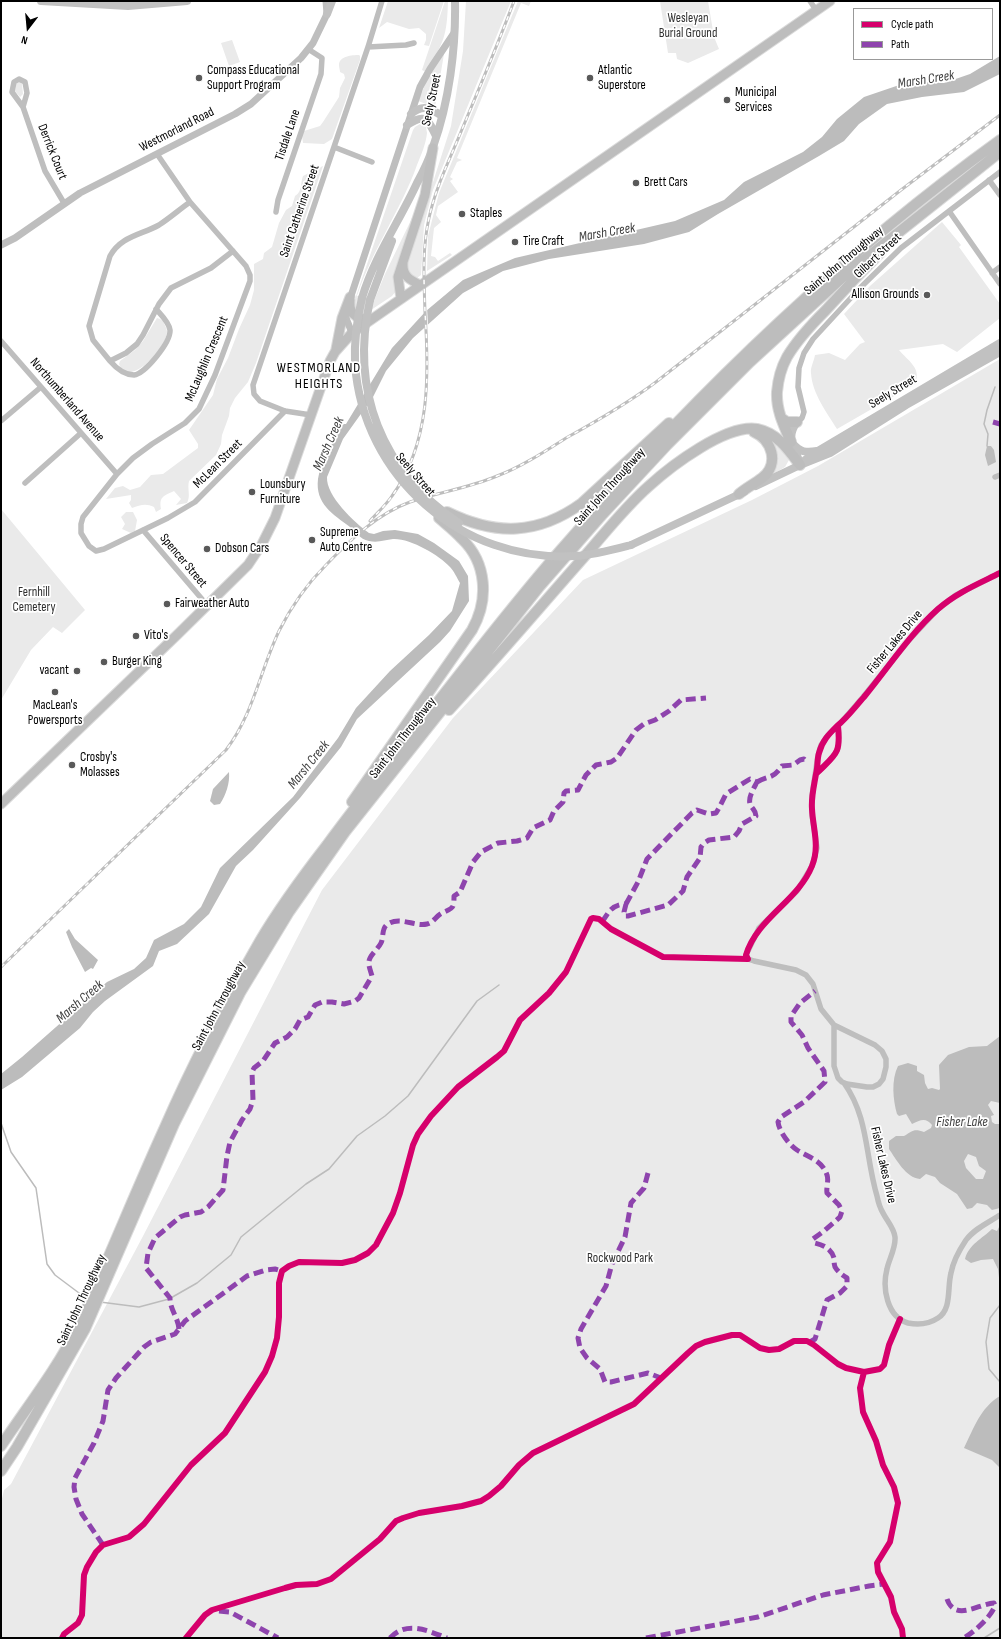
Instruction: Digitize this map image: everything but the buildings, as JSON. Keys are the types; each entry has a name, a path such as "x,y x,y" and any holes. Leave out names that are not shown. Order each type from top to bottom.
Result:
{"highway":[{"path":"942,182 1000,131"},
{"name":"Saint John Throughway","path":"1,1446 55,1366 78,1326 167,1122 195,1062 263,937 300,880 403,746 538,577 633,469 744,355 832,274 942,182 1000,140"},
{"name":"Saint John Throughway","path":"1,1471 17,1447 85,1330 174,1124 240,993 271,941 345,832 411,751 454,693 540,586 645,467 699,412 785,329 860,262 1000,152"},
{"path":"791,442 781,418 777,393 778,380 782,368 795,345 852,281 926,210"},
{"path":"438,511 475,524 505,529 534,527 554,520 569,512 597,490 690,402 744,355"},
{"path":"781,418 787,422 797,422"},
{"path":"411,751 629,506 663,473 709,443 729,433 744,429 755,429 768,432 778,438 800,465"},
{"path":"739,494 750,485 763,478 768,472 772,461 772,452 763,437 755,432 744,429"},
{"path":"300,880 335,826 472,630 480,614 484,587 480,569 471,549 438,511"}],"main road":[{"path":"41,1 128,6 187,1"},
{"path":"327,14 332,1"},
{"path":"1,804 242,572 262,544 275,518 330,361 335,352 352,333 830,1"},
{"name":"Seely Street","path":"455,2 454,33 442,116 433,148 410,199 371,270 366,299 364,331 363,362 368,393 375,419 384,442 402,471 438,511 487,537 526,548 556,552 604,547 630,542 663,529 800,465 830,453 906,405 1000,352"},
{"path":"411,114 416,110 423,108 432,110 442,116"},
{"path":"407,126 418,118 425,119 429,122 436,136"},
{"path":"401,299 398,277 425,194 433,148"},
{"path":"404,258 403,266 405,275 407,278 420,285"},
{"path":"350,297 349,307 352,314 358,318 372,318"},
{"path":"335,352 342,318 350,297"},
{"name":"Seely Street","path":"800,465 818,451 1000,343"},
{"path":"797,422 791,434 791,442 800,465"},
{"path":"791,442 798,449 804,452 818,451"}],"street":[{"path":"326,1 327,14"},
{"name":"Saint Catherine Street","path":"284,412 256,398 253,385 368,47 382,1"},
{"path":"810,1 816,10"},
{"name":"Westmorland Road","path":"1,245 15,238 84,191 235,114 251,104 298,62 308,50 327,14"},
{"path":"352,333 346,318 350,297 411,114 427,74 454,33"},
{"path":"368,47 406,45 414,43"},
{"name":"Tisdale Lane","path":"276,212 278,200 321,74 322,58 308,50"},
{"name":"Derrick Court","path":"23,107 44,168 64,204"},
{"path":"334,147 372,162"},
{"name":"McLaughlin Crescent","path":"118,543 102,550 93,550 82,534 80,526 85,514 117,474 142,450 190,419 199,409 218,368 250,280 248,270 190,202 157,154"},
{"name":"Gilbert Street","path":"797,422 802,418 804,412 798,387 798,375 800,363 807,348 825,326 878,269 911,240 1000,172"},
{"path":"989,180 1000,195"},
{"path":"156,309 168,324 170,334 164,348 146,368 137,374 129,374 121,371 110,361 93,340 89,326 110,256 116,247 124,240 158,225 190,202"},
{"path":"949,211 1000,284"},
{"path":"110,361 126,353 137,344 156,309 173,286 213,267 233,251"},
{"path":"992,273 1000,267"},
{"name":"Northumberland Avenue","path":"1,341 117,474"},
{"path":"1,421 41,387"},
{"path":"284,412 311,415"},
{"name":"McLean Street","path":"118,543 168,518 195,502 284,412"},
{"path":"25,483 81,433"},
{"name":"Spencer Street","path":"143,530 207,605"},
{"name":"Fisher Lakes Drive","path":"844,1083 867,1087 875,1086 883,1079 886,1063 882,1051 875,1045 834,1025 821,1009 813,984 806,975 796,970 748,959 746,955 759,928 797,890 812,866 817,848 812,802 819,750 831,731 838,726 909,640 937,610 956,595 1000,573"},
{"path":"817,773 838,748 838,726"},
{"name":"Fisher Lakes Drive","path":"834,1025 834,1066 837,1076 852,1094 858,1107 864,1127 876,1195 882,1211 895,1234 895,1243 886,1270 886,1285 889,1303 897,1317 908,1323 922,1324 931,1322 940,1317 946,1307 952,1270 965,1242 974,1232 1000,1215"}],"green space":[{"path":"388,1 444,1 429,46 424,45 426,34 419,28 409,29 387,22 379,28"},
{"path":"445,1 448,1 448,13 441,46 426,72 422,70"},
{"path":"466,1 511,1 433,190 424,225 421,275 417,278 410,276 408,270 408,260 451,126 463,51"},
{"path":"518,1 531,1 529,6 521,3 457,158 462,160 457,162 450,177 453,179 450,181 458,192 438,206 436,215 441,222 434,228 431,256 435,257 438,261 450,253 452,255 427,271 428,236 439,193"},
{"name":"Wesleyan Burial Ground","path":"660,1 708,1 714,37 719,49 688,63 677,59 676,53 668,53"},
{"path":"232,40 240,62 229,66 221,43"},
{"path":"444,54 435,107 418,101 429,76"},
{"path":"353,55 359,55 360,60 332,139 324,144 303,143 302,136 304,131 320,126 339,97 340,88 345,78 344,74 340,72 339,66 341,60"},
{"path":"19,81 22,84 23,94 20,97 15,91 16,84"},
{"path":"420,124 426,127 427,133 422,153 403,198 370,262 357,296 374,301 385,274 412,218 415,219 396,291 392,296 360,316 353,307 354,302 413,130"},
{"path":"323,166 256,363 248,382 235,398 230,408 229,416 222,435 221,444 216,455 189,481 189,498 187,503 176,505 181,499 174,491 161,499 161,509 156,512 154,507 148,505 140,505 132,508 129,503 131,500 131,495 106,499 115,488 123,486 130,490 140,487 151,475 163,474 198,448 198,444 189,430 213,395 217,379 228,358 250,305 254,290 254,264 263,259 264,253 272,247 279,223 286,210 292,206 295,196 299,192 303,176"},
{"name":"Allison Grounds","path":"942,222 961,245 959,247 1000,304 1000,318 957,352 943,344 899,350 910,361 917,373 915,384 837,429 814,388 811,371 815,355 829,353 845,360 860,344 865,342 844,314 870,286"},
{"path":"157,318 163,321 167,331 161,347 147,363 139,369 131,372 124,371 119,364 120,361 135,350 143,341"},
{"name":"Rockwood Park","path":"1000,359 1000,1638 1,1638 1,1503 4,1490 11,1484 142,1238 322,890 453,718 583,580 752,500 818,466"},
{"path":"773,441 775,441 789,460 785,467 775,473 773,472"},
{"name":"Fernhill Cemetery","path":"1,509 85,610 62,633 53,627 31,650 1,700"},
{"path":"126,512 133,512 137,520 135,531 131,533 122,529 125,524 121,517"}],"water":[{"path":"1000,56 1000,74 964,92 922,97 887,104 859,124 844,141 689,232 644,244 549,259 503,271 463,293 413,338 386,371 373,397 343,439 327,477 328,484 331,492 342,508 369,533 374,534 383,531 395,530 418,534 434,543 459,561 468,576 469,601 450,631 440,642 357,719 341,747 300,798 253,850 236,866 209,914 177,944 159,951 153,966 105,1001 93,1012 80,1028 22,1077 1,1090 1,1074 107,982 134,969 146,958 154,940 184,924 201,907 220,868 293,797 338,738 356,708 390,671 429,635 452,611 460,583 453,570 445,562 424,548 408,541 393,539 372,542 363,539 326,508 319,495 318,488 321,461 326,459 341,424 346,424 392,348 426,311 463,280 515,258 675,221 724,200 744,182 803,152 822,137 837,119 864,97 911,81 944,83 970,74"},
{"path":"987,446 991,446 994,450 996,462 988,466 985,455"},
{"path":"229,772 228,785 224,797 220,804 214,805 210,801 213,789"},
{"path":"69,929 75,939 98,960 93,969 91,968 85,972 66,932"},
{"name":"Fisher Lake","path":"1000,1036 1000,1103 991,1101 988,1105 994,1115 991,1116 992,1122 995,1124 1000,1124 1000,1208 992,1210 987,1205 977,1203 972,1208 967,1209 957,1194 940,1183 935,1177 926,1174 920,1179 915,1178 906,1172 889,1149 889,1141 896,1136 904,1136 915,1130 924,1132 931,1128 932,1125 930,1122 925,1120 920,1120 912,1124 906,1114 899,1116 897,1114 894,1103 894,1077 898,1066 908,1063 917,1066 917,1071 924,1075 925,1083 928,1089 932,1088 939,1090 939,1065 948,1055 969,1047 987,1046","holes":["968,1154 976,1157 979,1166 986,1171 983,1179 976,1179 966,1168 964,1161"]},
{"path":"1000,1225 1000,1286 998,1269 993,1259 971,1263 965,1259 973,1246 992,1229 997,1231"},
{"path":"1000,1396 1000,1468 992,1460 964,1448 982,1412"}],"pier":[{"path":"427,307 428,326 425,330 424,310"}],"waterway":[{"path":"987,446 988,434 984,424 995,387"},
{"path":"100,1302 139,1307 169,1299 197,1283 231,1255 241,1237 306,1184 329,1169 357,1136 385,1116 408,1096 477,1001 499,985"},
{"path":"1,1123 11,1152 36,1188 47,1264 55,1275 87,1299"},
{"path":"1000,1305 990,1318 986,1342 989,1369 1000,1382"},
{"path":"984,1638 1000,1628"}],"railway":[{"path":"370,521 390,499 405,475 421,430 427,383 424,265 425,241 429,218 442,178 514,1"},
{"path":"1,967 226,750 250,708 272,646 289,613 312,580 354,537 386,513 398,507 410,502 465,487 515,468 634,397 656,382 901,190 1000,115"}],"marked path":[{"path":"993,422 1000,424"},
{"path":"179,1329 171,1306 170,1298 146,1268 148,1253 155,1238 180,1217 201,1212 208,1207 223,1190 230,1142 250,1109 253,1100 252,1072 254,1068 263,1061 275,1043 287,1037 295,1029 300,1020 308,1017 315,1005 322,1002 344,1004 355,1001 359,998 372,976 369,961 381,943 384,928 388,924 397,921 422,925 427,924 440,914 451,909 454,903 454,896 460,892 473,862 481,852 498,843 517,841 527,838 533,828 550,820 554,811 563,802 564,793 566,791 578,790 586,775 596,765 611,762 617,758 636,730 644,724 655,720 669,711 681,700 706,698"},
{"path":"757,782 773,775 782,766 793,765 804,759 808,763"},
{"path":"602,922 611,909 617,905 626,904 624,912 625,916 668,905 683,891 687,877 700,858 701,847 704,843 709,840 734,837 742,824 756,816 750,804 750,798 757,782 750,779 726,794 716,813 709,814 697,810 692,813 647,859 638,882 626,904"},
{"path":"810,1342 815,1339 827,1300 840,1293 847,1286 847,1278 835,1267 834,1258 829,1249 815,1243 813,1239 840,1217 842,1211 839,1205 827,1193 828,1179 825,1170 818,1162 791,1145 782,1133 778,1122 781,1117 804,1102 825,1082 824,1071 808,1048 802,1035 791,1022 791,1016 800,1003 815,991"},
{"path":"648,1173 644,1188 631,1203 625,1237 612,1264 606,1286 581,1329 578,1338 580,1348 587,1358 600,1369 605,1382 611,1382 648,1373 661,1378"},
{"path":"103,1545 82,1514 76,1499 74,1487 75,1478 94,1443 103,1421 108,1390 116,1378 144,1347 151,1342 175,1334 185,1321 247,1276 266,1270 275,1269 282,1271"},
{"path":"646,1638 758,1617 823,1595 884,1584"},
{"path":"947,1599 951,1606 961,1611 994,1603 995,1606 993,1611 986,1620 964,1638"},
{"path":"219,1611 230,1612 278,1638"},
{"path":"390,1638 403,1629 410,1628 425,1630 447,1638"}],"cycle path":[{"path":"62,1638 64,1634 78,1623 82,1615 84,1575 96,1552 103,1545 129,1537 144,1524 191,1465 225,1433 265,1372 272,1356 277,1338 279,1317 279,1283 282,1271 299,1262 342,1263 355,1260 368,1253 376,1245 393,1213 413,1145 418,1134 431,1116 458,1087 504,1051 520,1020 549,993 566,972 591,919 599,919 611,929 663,957 748,959 746,955 751,942 759,930 788,900 806,878 812,866 816,851 812,796 818,755 824,741 848,716 927,619 945,603 960,593 1000,573"},
{"path":"817,773 836,753 839,742 838,726"},
{"path":"900,1319 889,1345 884,1365 880,1369 864,1372 860,1388 863,1412 876,1441 883,1465 894,1487 898,1503 890,1542 877,1563 878,1572 891,1597 894,1612 902,1629 903,1638"},
{"path":"186,1638 205,1615 212,1610 296,1585 317,1584 331,1579 380,1539 396,1521 419,1513 462,1506 481,1501 501,1486 519,1465 533,1453 634,1404 696,1346 705,1342 732,1335 740,1335 760,1348 769,1350 779,1349 794,1341 807,1341 838,1364 846,1368 864,1372"}],"place":[{"name":"Compass Educational Support Program","path":"199,78"},
{"name":"Atlantic Superstore","path":"590,78"},
{"name":"Municipal Services","path":"727,100"},
{"name":"Brett Cars","path":"636,183"},
{"name":"Staples","path":"462,214"},
{"name":"Tire Craft","path":"515,242"},
{"name":"Allison Grounds","path":"927,295"},
{"name":"Lounsbury Furniture","path":"252,492"},
{"name":"Supreme Auto Centre","path":"312,540"},
{"name":"Dobson Cars","path":"207,549"},
{"name":"Fairweather Auto","path":"167,604"},
{"name":"Vito's","path":"136,636"},
{"name":"Burger King","path":"104,662"},
{"name":"vacant","path":"77,671"},
{"name":"MacLean's Powersports","path":"55,692"},
{"name":"Crosby's Molasses","path":"72,765"}],"district":[{"name":"WESTMORLAND HEIGHTS","path":"319,376"}],"water label":[{"name":"Marsh Creek","path":"926,80"},
{"name":"Marsh Creek","path":"607,233"},
{"name":"Marsh Creek","path":"329,444"},
{"name":"Marsh Creek","path":"309,765"},
{"name":"Marsh Creek","path":"80,1002"}]}
